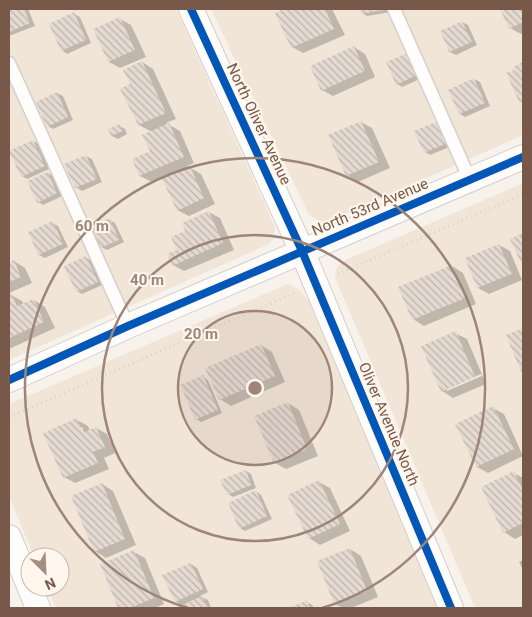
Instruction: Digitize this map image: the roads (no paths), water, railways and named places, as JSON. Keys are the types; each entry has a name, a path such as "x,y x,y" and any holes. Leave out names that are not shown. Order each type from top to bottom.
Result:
{"street":[{"name":"North Oliver Avenue","path":"191,9 302,251"},
{"name":"North 53rd Avenue","path":"9,380 128,326 523,157"},
{"name":"Oliver Avenue North","path":"302,251 451,608"},
{"path":"9,537 38,608"}],"lane":[{"path":"394,9 470,180"},
{"path":"9,63 128,326"}]}
